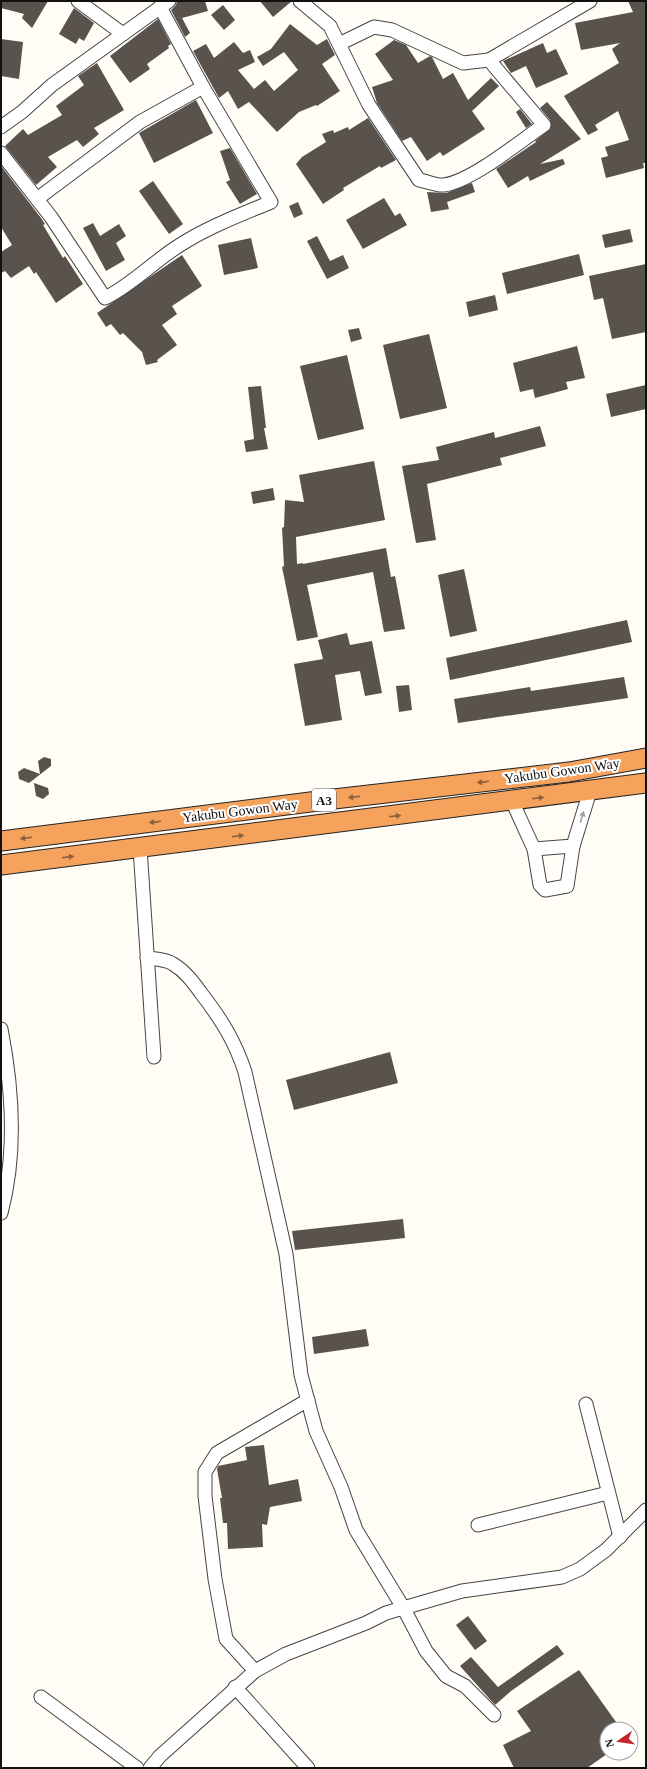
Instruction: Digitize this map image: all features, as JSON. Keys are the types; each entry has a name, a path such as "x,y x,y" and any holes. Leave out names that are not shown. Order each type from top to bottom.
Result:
{"highway":[{"name":"Yakubu Gowon Way","path":"1,841 569,772 646,758"},
{"name":"Yakubu Gowon Way","path":"1,865 646,783"},
{"path":"211,815 215,839"}],"street":[{"path":"78,1 123,34"},
{"path":"300,1 330,26 369,105 419,180 443,185 486,166 544,125 489,60"},
{"path":"339,44 374,27 392,30 463,63 489,60 590,1"},
{"path":"1,127 22,112 52,86 164,4 203,87 271,202 206,229 178,246 117,292 104,298 37,199 1,153"},
{"path":"37,199 140,122 203,87"},
{"path":"512,801 534,849 540,885 545,890 567,886 573,846 590,791"},
{"path":"534,849 573,846"},
{"path":"140,848 154,1057"},
{"path":"147,958 159,959 173,964 189,977 223,1023 238,1050 247,1080 286,1254 301,1375 316,1431 341,1487 356,1530 404,1609 426,1651 446,1676 465,1686 494,1715"},
{"path":"1,1029 8,1068 12,1130 8,1189 1,1213"},
{"path":"254,1671 226,1639 215,1579 205,1496 206,1472 217,1453 308,1400"},
{"path":"586,1404 620,1537"},
{"path":"478,1525 608,1493"},
{"path":"150,1768 160,1756 234,1687 254,1671 286,1654 386,1614 462,1591 562,1577 585,1565 606,1550 646,1510"},
{"path":"234,1687 308,1768"},
{"path":"41,1698 137,1768"}],"building":[{"path":"1,1 48,1 32,28 22,18 24,14 1,8"},
{"path":"177,1 205,1 208,11 182,18 190,33 185,37 171,10 176,5"},
{"path":"260,1 292,1 273,17"},
{"path":"628,1 646,1 646,163 643,163 644,168 606,178 601,158 608,156 605,147 629,140 618,111 595,125 598,130 588,135 564,96 619,63 612,49 620,43 581,50 575,23 633,12"},
{"path":"223,5 235,20 224,30 211,15"},
{"path":"74,8 94,23 84,41 79,38 76,44 59,34"},
{"path":"158,19 171,44 168,46 169,48 147,64 150,69 130,83 110,56"},
{"path":"290,24 317,45 327,39 335,55 322,64 340,91 317,106 316,105 299,112 277,132 249,102 238,109 228,91 219,98 193,51 206,44 214,58 234,42 243,53 250,50 255,62 238,70 254,89 265,80 274,91 298,70 284,52 263,66 257,57 271,49"},
{"path":"1,39 23,42 19,79 1,76"},
{"path":"394,40 406,45 418,63 430,56 432,57 443,79 453,73 468,100 491,78 499,86 472,111 485,129 443,156 440,152 427,161 411,137 402,141 377,103 372,87 393,80 375,54"},
{"path":"543,43 547,53 556,49 568,74 536,88 526,66 511,73 503,61"},
{"path":"97,63 124,110 94,128 99,134 83,147 77,140 48,157 57,167 36,185 5,146 23,129 28,135 62,115 56,106 84,85 78,76"},
{"path":"196,100 213,133 154,163 139,133"},
{"path":"547,102 581,139 540,164 563,159 565,164 530,181 528,176 508,188 496,169 536,142 535,141 551,128 550,120 540,108"},
{"path":"520,109 532,124 526,128 516,112"},
{"path":"368,118 396,160 381,168 380,166 343,188 344,190 323,204 296,164 302,157 326,142 322,134 333,130 334,133 348,127 349,130"},
{"path":"230,148 257,194 240,204 226,182 230,180 220,151"},
{"path":"1,166 41,218 45,224 43,225 63,258 65,256 83,284 56,303 36,272 34,274 29,266 11,278 5,271 1,273 1,252 12,245 1,227"},
{"path":"153,181 183,224 169,234 139,191"},
{"path":"472,183 475,192 447,202 449,209 431,212 427,192 446,193"},
{"path":"384,198 395,216 400,213 407,225 363,249 346,220"},
{"path":"298,202 303,214 294,218 289,206"},
{"path":"93,223 100,236 119,224 126,236 116,243 125,260 106,271 83,228"},
{"path":"630,229 633,242 605,248 602,235"},
{"path":"317,236 330,261 343,255 349,268 327,279 307,241"},
{"path":"251,238 258,268 224,275 218,245"},
{"path":"579,254 584,275 507,294 502,273"},
{"path":"182,255 202,286 172,306 177,314 162,325 177,345 157,360 158,362 146,365 142,352 123,333 120,335 111,324 106,327 97,313"},
{"path":"646,264 646,332 612,339 603,298 594,300 589,276"},
{"path":"495,295 498,310 469,317 466,302"},
{"path":"359,328 362,339 351,342 348,330"},
{"path":"429,334 447,408 400,419 383,345"},
{"path":"577,346 585,378 566,382 568,389 535,398 533,389 520,392 513,363"},
{"path":"347,355 364,429 318,440 300,366"},
{"path":"646,385 646,409 611,417 606,394"},
{"path":"261,386 266,428 264,428 268,449 246,452 244,441 254,439 248,387"},
{"path":"540,426 546,446 500,458 502,465 427,484 436,540 416,543 402,466 439,460 436,447 494,432 495,438"},
{"path":"374,461 385,520 296,537 297,564 386,548 391,577 395,576 405,629 384,632 373,572 307,585 318,637 297,641 282,567 284,566 282,528 284,527 285,500 304,502 299,475"},
{"path":"273,488 275,500 253,504 251,492"},
{"path":"464,569 477,631 450,637 438,575"},
{"path":"627,620 632,642 450,680 446,658"},
{"path":"347,633 350,645 372,641 382,693 365,696 360,671 335,675 342,720 305,726 294,664 323,659 318,640"},
{"path":"624,677 628,698 458,723 454,699 530,687 531,691"},
{"path":"409,685 412,710 399,712 396,686"},
{"path":"44,757 51,759 51,766 29,783 19,779 18,772 24,768 40,774 38,761"},
{"path":"34,783 48,788 49,794 43,799 36,796"},
{"path":"390,1052 398,1083 294,1110 286,1080"},
{"path":"403,1219 405,1238 295,1250 292,1231"},
{"path":"366,1329 369,1346 314,1354 312,1337"},
{"path":"264,1445 269,1485 298,1479 302,1501 270,1507 267,1525 262,1524 263,1547 228,1549 227,1523 223,1523 220,1498 222,1498 217,1469 218,1466 247,1460 245,1447"},
{"path":"468,1616 487,1641 475,1650 456,1625"},
{"path":"557,1645 564,1654 511,1691 495,1705 460,1666 471,1657 498,1687"},
{"path":"579,1670 615,1721 599,1721 599,1760 587,1768 514,1768 503,1745 531,1731 517,1711"}]}
